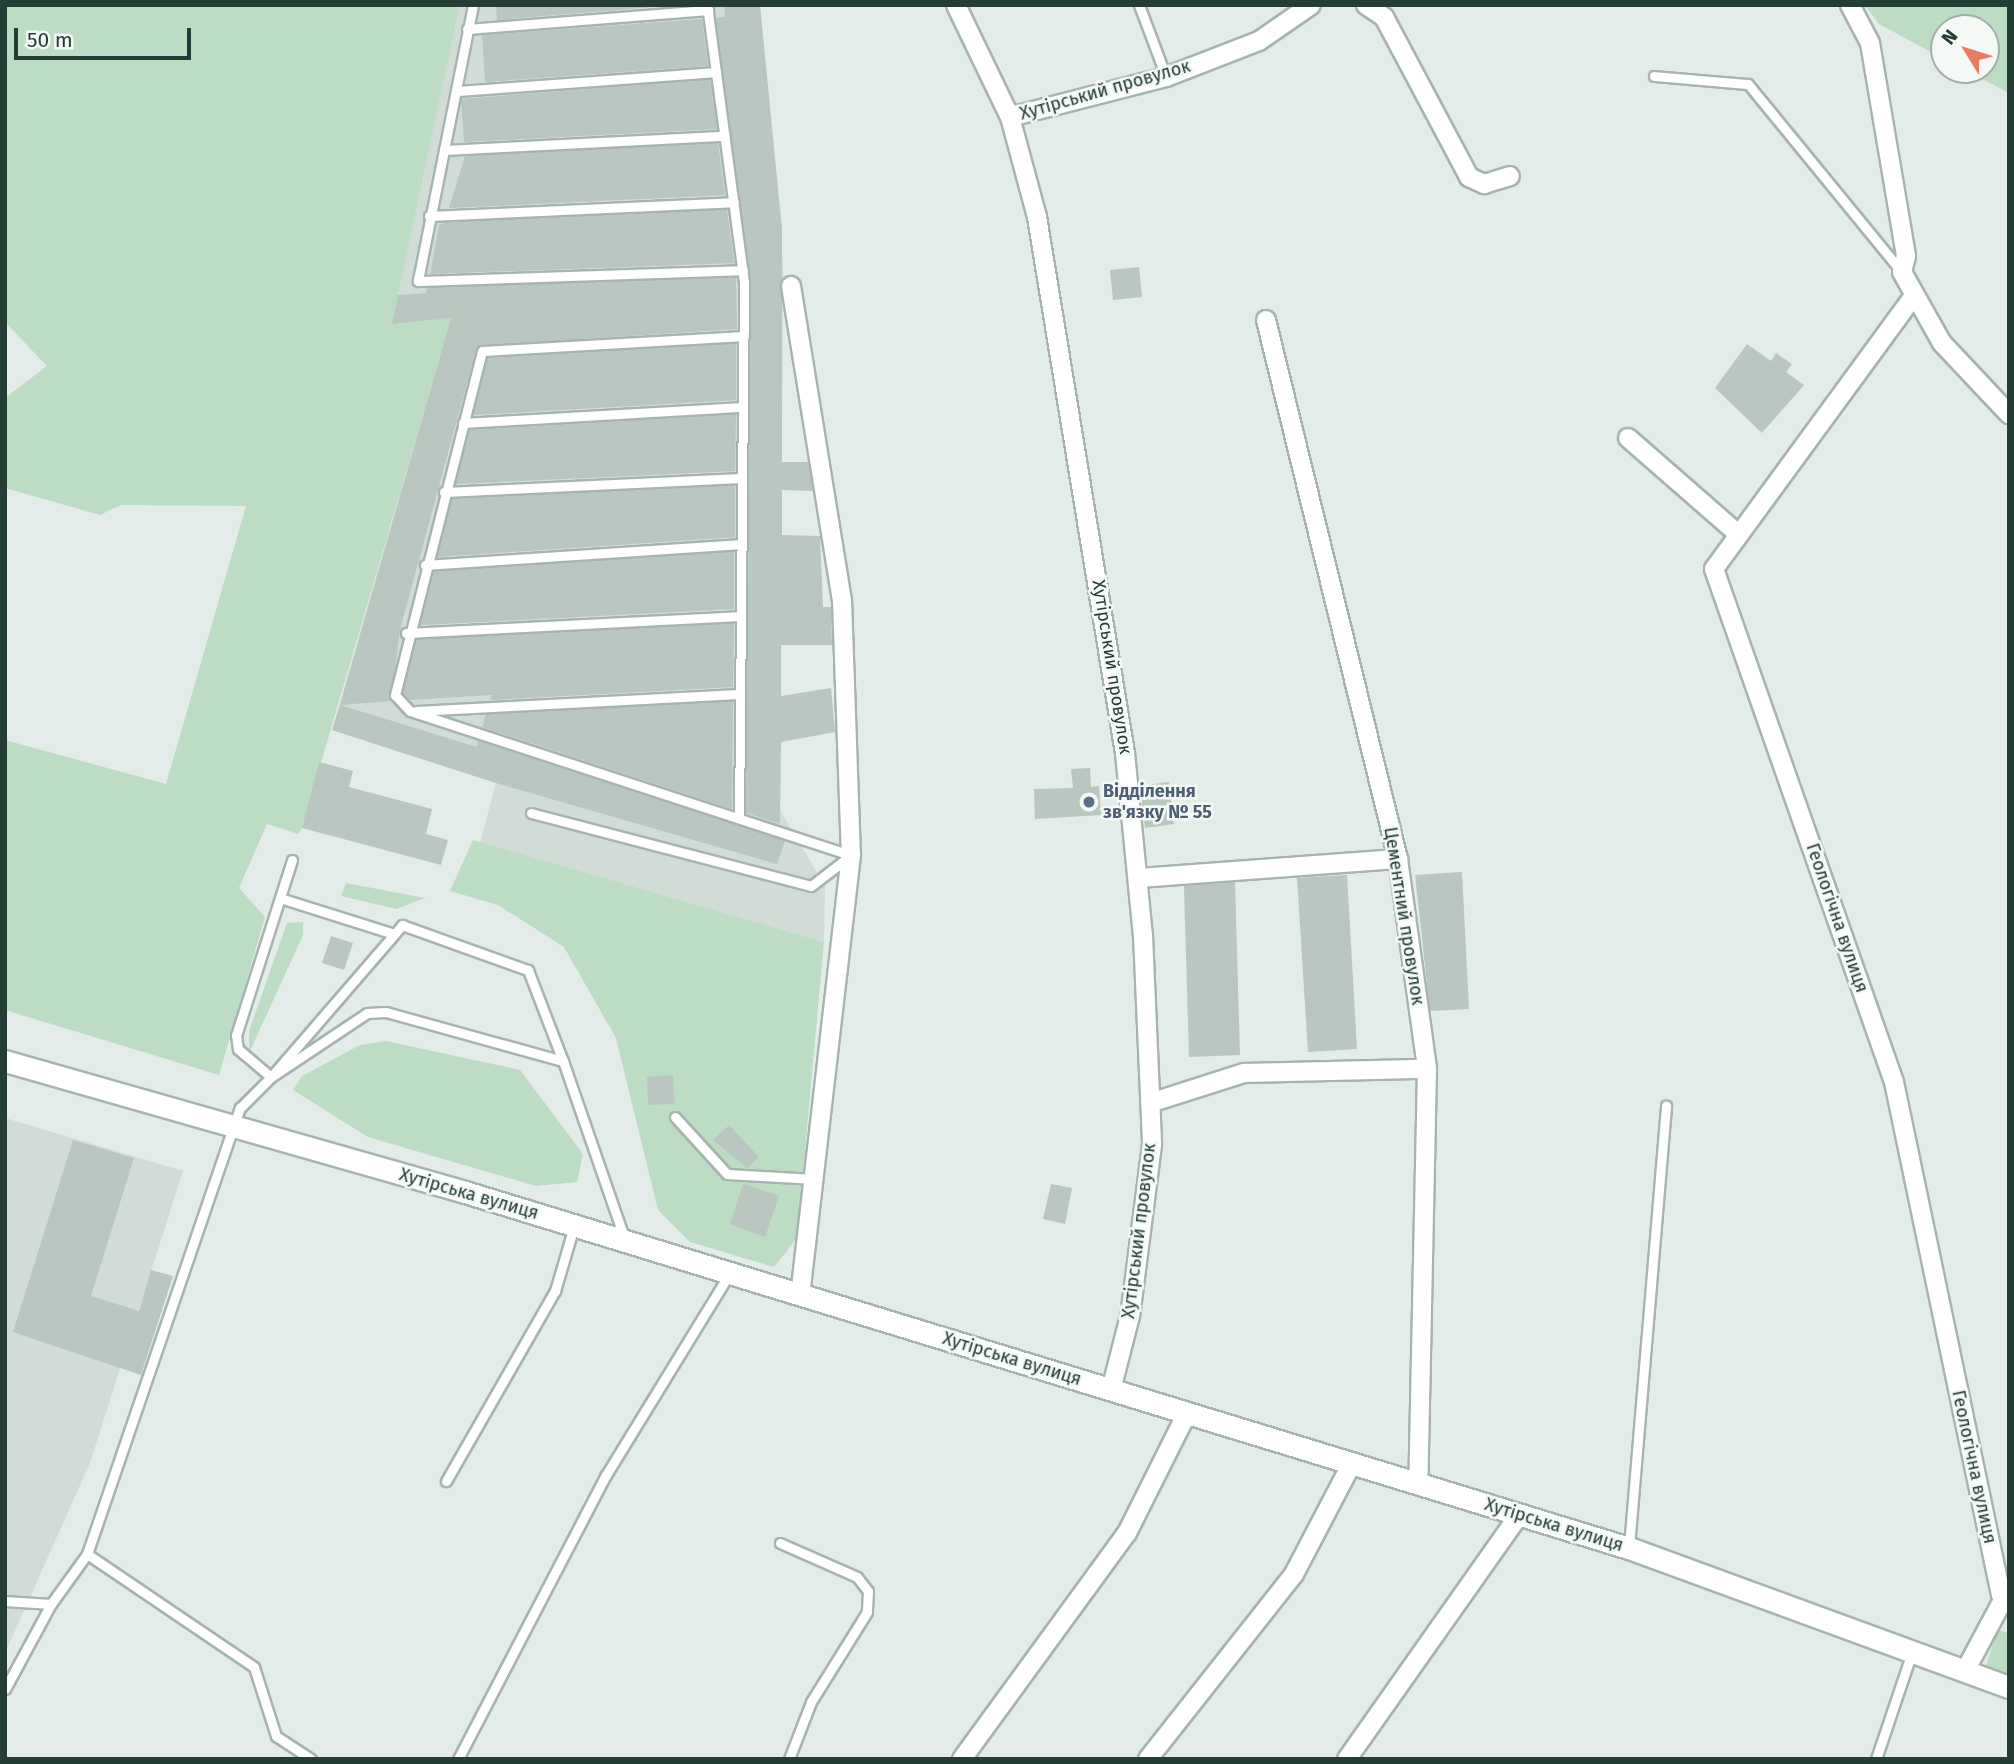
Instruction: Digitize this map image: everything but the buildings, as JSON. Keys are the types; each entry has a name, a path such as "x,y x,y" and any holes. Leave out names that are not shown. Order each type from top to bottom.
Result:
{"main road":[{"name":"Хутірська вулиця","path":"5,1061 625,1241 1629,1548 2009,1687"}],"street":[{"name":"Хутірський провулок","path":"956,5 1010,117 1037,217 1081,465 1138,878 1152,1145 1130,1316 1111,1390"},
{"name":"Хутірський провулок","path":"1010,117 1166,77 1259,41 1311,5"},
{"path":"1366,5 1384,17 1469,177 1484,184 1510,176"},
{"path":"1850,5 1870,43 1906,256 1902,272 1913,298 1942,343 2009,414"},
{"path":"791,286 842,600 851,855 817,1179 800,1294"},
{"name":"Геологічна вулиця","path":"1913,298 1714,569 1894,1082 2006,1594"},
{"name":"Цементний провулок","path":"1266,320 1398,859 1427,1069 1418,1483"},
{"path":"1628,438 1739,536"},
{"path":"1138,878 1398,859"},
{"path":"1150,1102 1244,1073 1427,1069"},
{"path":"962,1759 1127,1533 1186,1413"},
{"path":"1147,1759 1294,1574 1352,1463"},
{"path":"1347,1759 1520,1514"},
{"path":"1965,1671 2006,1594"}],"lane":[{"path":"472,5 458,91 429,216 418,281 743,270"},
{"path":"1139,5 1166,77"},
{"path":"467,29 708,7 743,270 739,818"},
{"path":"458,91 716,72"},
{"path":"1654,76 1748,84 1902,272"},
{"path":"444,150 725,136"},
{"path":"429,216 734,202"},
{"path":"744,336 482,351 406,633 395,695 410,711 851,855"},
{"path":"463,423 743,407"},
{"path":"444,492 742,478"},
{"path":"425,565 741,544"},
{"path":"406,633 740,616"},
{"path":"410,711 739,694"},
{"path":"531,813 811,886 851,855"},
{"path":"271,1077 238,1049 236,1035 292,860"},
{"path":"280,898 391,933"},
{"path":"5,1689 51,1604 86,1554 231,1125 391,933 402,925 418,928 528,970 563,1061 625,1241"},
{"path":"271,1077 367,1013 386,1012 563,1061"},
{"path":"1629,1548 1666,1106"},
{"path":"675,1117 727,1174 817,1179"},
{"path":"446,1481 555,1290 574,1226"},
{"path":"458,1759 606,1475 730,1273"},
{"path":"780,1544 857,1577 868,1591 867,1612 811,1702 789,1759"},
{"path":"86,1554 254,1667 276,1736 311,1759"},
{"path":"5,1601 51,1604"},
{"path":"1876,1759 1912,1652"}],"shaded area":[{"path":"460,5 760,5 783,266 780,810 825,886 824,942 480,843 496,783 332,730 450,319 392,324"},
{"path":"5,1118 183,1171 90,1463 5,1653"}],"green space":[{"path":"5,5 460,5 392,324 451,318 302,828 298,834 267,824 239,888 265,917 219,1075 5,1010 5,740 166,784 246,506 121,505 100,515 5,488 5,398 47,366 5,322"},
{"path":"1865,5 2009,5 2009,93 1992,84 2000,84 2000,14 1930,14 1930,51 1879,24"},
{"path":"473,840 824,942 797,1238 774,1267 690,1242 658,1210 616,1038 564,947 498,905 450,891"},
{"path":"346,883 425,898 396,909 341,896"},
{"path":"303,922 303,935 249,1053 249,1031 287,923"},
{"path":"386,1041 520,1070 583,1154 577,1182 536,1186 368,1137 293,1090 302,1076 360,1045"},
{"path":"1997,1630 2009,1633 2009,1673 1986,1666"}],"place":[{"name":"Відділення зв'язку № 55","path":"1089,802"}]}
